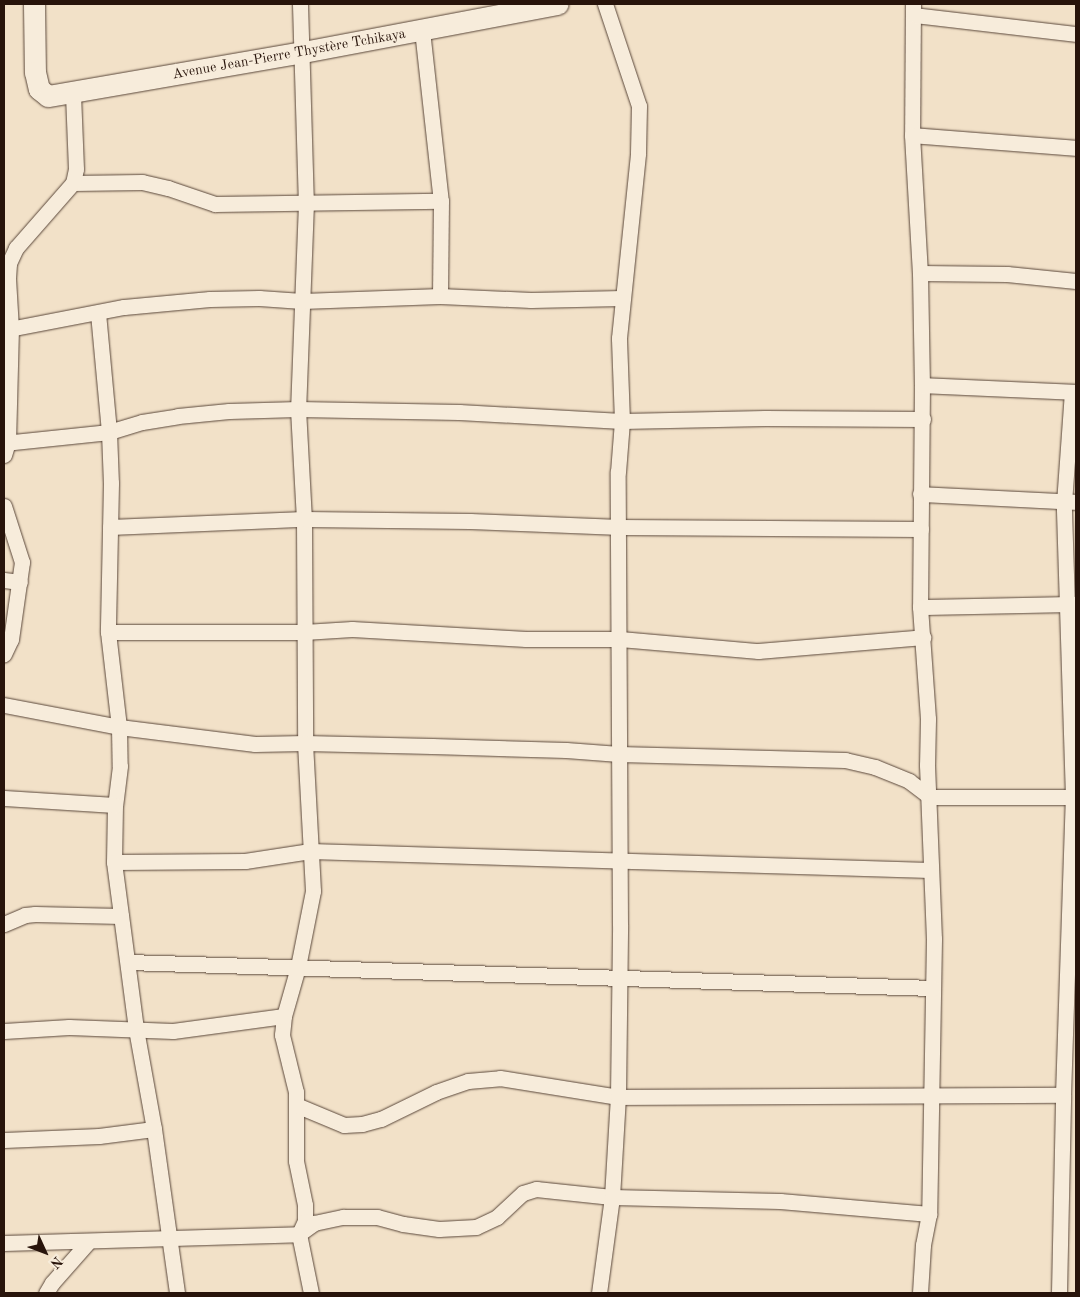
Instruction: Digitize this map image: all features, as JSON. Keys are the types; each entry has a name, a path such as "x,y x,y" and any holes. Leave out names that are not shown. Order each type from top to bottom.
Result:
{"street":[{"name":"Avenue Jean-Pierre Thystère Tchikaya","path":"34,4 35,72 39,89 48,96 302,52 558,4"},
{"path":"300,4 306,203 298,408 304,519 305,743 313,892 298,967 284,1016 282,1035 293,1074 296,1105 296,1162 305,1205 305,1220 299,1234 311,1293"},
{"path":"599,1293 612,1197 618,1097 620,639 618,472 622,421 619,338 638,153 639,106 605,4"},
{"path":"920,1293 923,1244 929,1214 933,1095 934,939 930,870 930,796 920,607 920,494 923,419 920,273 912,135 914,9 1076,34"},
{"path":"422,30 441,201 440,296"},
{"path":"73,93 76,169 73,183 16,248 9,263 5,447 109,432 142,422 178,416 229,411 298,408 459,412 622,421 765,418 923,419"},
{"path":"912,135 1076,148"},
{"path":"73,183 142,182 168,188 215,204 441,201"},
{"path":"920,273 1008,274 1076,281"},
{"path":"7,329 124,308 210,298 259,298 302,302 440,296 531,300 622,298"},
{"path":"98,313 109,432 108,632 119,727 120,766 115,805 114,862 136,1029 154,1129 177,1293"},
{"path":"922,385 1074,392 1070,502 1075,798 1072,1003 1063,1095 1069,1188 1059,1293"},
{"path":"920,494 1070,502"},
{"path":"4,506 22,562 11,640 4,654"},
{"path":"110,527 304,519 470,521 619,527 921,529"},
{"path":"4,580 20,582"},
{"path":"920,607 1072,604"},
{"path":"108,632 304,632 352,629 526,638 620,639 758,651 923,637"},
{"path":"4,705 119,727 255,744 305,743 566,750 619,754 845,760 875,767 909,781 930,796 1075,798"},
{"path":"4,798 115,805"},
{"path":"114,862 245,861 310,851 482,858 620,859 767,866 930,870"},
{"path":"4,924 25,915 35,914 121,916"},
{"path":"128,962 933,988"},
{"path":"4,1031 69,1027 173,1031 284,1016"},
{"path":"296,1105 344,1125 362,1124 381,1119 436,1092 468,1081 500,1078 618,1097 809,1098 933,1095 1063,1095"},
{"path":"4,1140 99,1136 154,1129"},
{"path":"4,1243 299,1234 314,1223 344,1217 377,1217 403,1224 439,1229 476,1227 497,1217 523,1192 536,1189 612,1197 780,1201 929,1214"},
{"path":"46,1293 52,1283 89,1241"}]}
